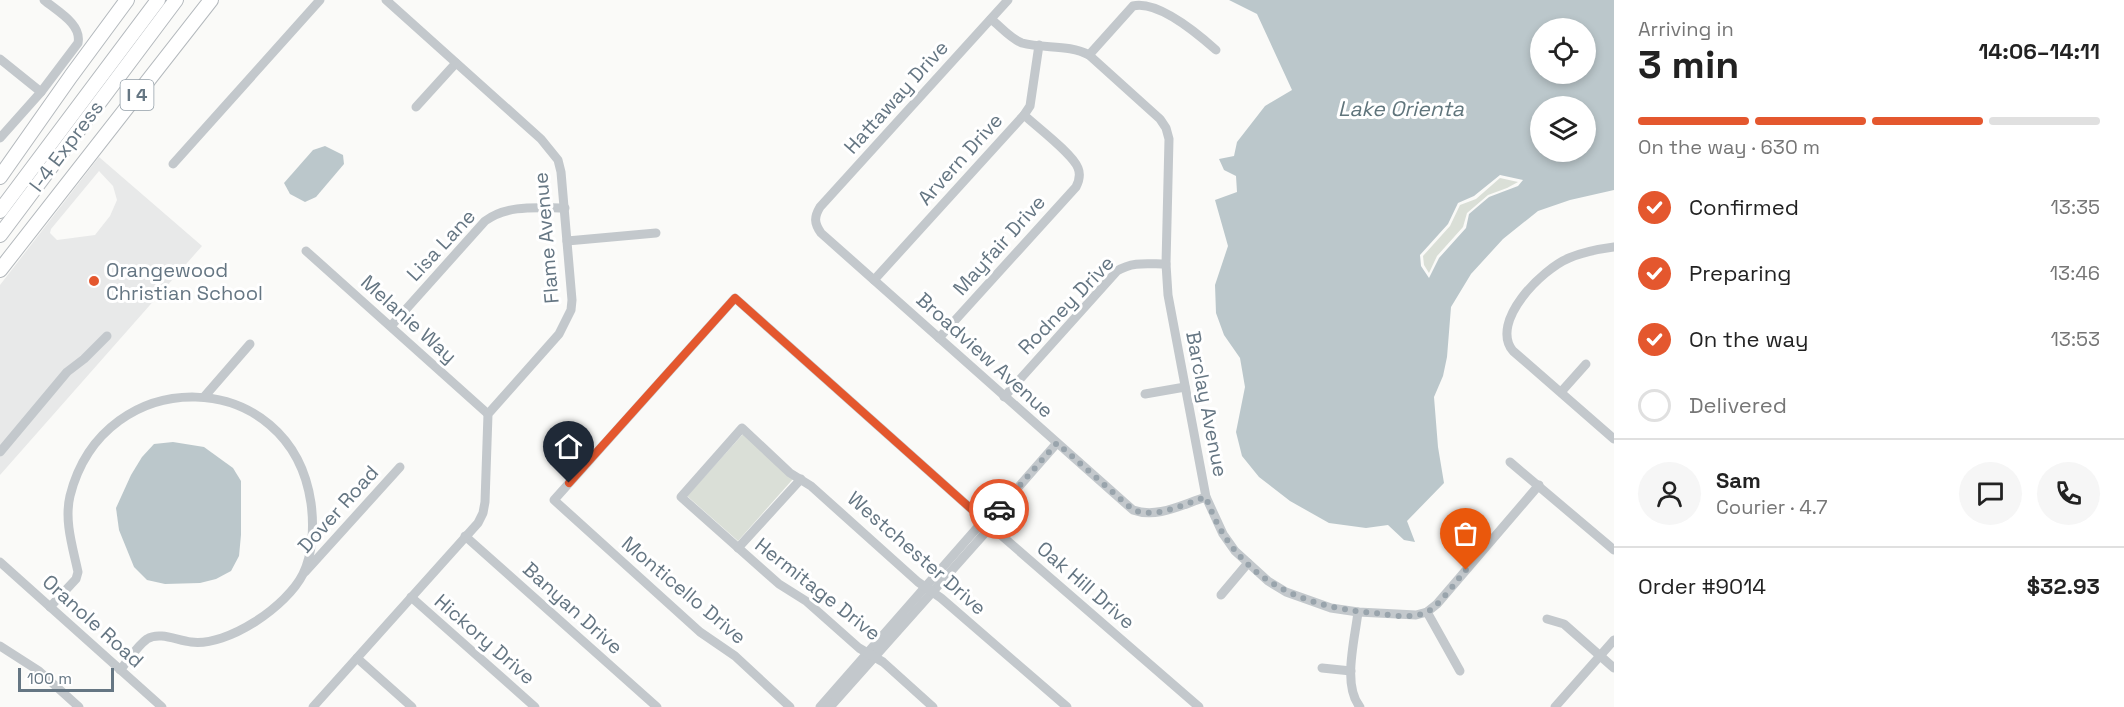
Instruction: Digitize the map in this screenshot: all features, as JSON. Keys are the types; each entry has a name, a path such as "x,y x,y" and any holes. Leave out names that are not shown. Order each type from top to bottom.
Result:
{"highway":[{"path":"0,177 127,0"},
{"name":"I-4 Express","path":"0,212 157,0"},
{"name":"I-4 Express","path":"0,235 176,0"},
{"path":"147,40 183,0"},
{"name":"I 4","path":"0,270 211,0"}],"street":[{"path":"0,138 41,92 78,44 79,37 75,27 44,0"},
{"path":"173,164 320,0"},
{"name":"Flame Avenue","path":"386,0 541,139 558,160 561,172 571,310 559,334 488,414"},
{"name":"Hattaway Drive","path":"815,220 820,207 1008,0"},
{"path":"1089,55 1133,6 1140,2 1149,3 1175,17 1216,50"},
{"name":"Barclay Avenue","path":"992,19 1014,39 1023,43 1075,50 1089,55 1160,118 1166,128 1169,139 1166,264 1168,294 1206,497 1223,534 1235,551 1268,581 1286,592 1330,608 1401,615 1427,612"},
{"name":"Arvern Drive","path":"874,280 1024,115 1030,106 1039,45"},
{"path":"0,59 41,92"},
{"path":"416,107 456,63"},
{"name":"Mayfair Drive","path":"939,338 1077,187 1080,173 1075,161 1024,115"},
{"name":"Lisa Lane","path":"391,326 485,221 494,214 513,209 565,208"},
{"name":"Broadview Avenue","path":"815,220 820,233 1133,510 1155,513 1206,497"},
{"path":"567,241 656,233"},
{"path":"1614,247 1567,259 1549,271 1526,291 1512,313 1506,330 1508,345 1513,351 1614,439"},
{"name":"Melanie Way","path":"306,251 488,414"},
{"name":"Rodney Drive","path":"1004,397 1117,271 1126,265 1136,263 1166,264"},
{"name":"Oak Hill Drive","path":"554,500 735,298 987,523 1199,707"},
{"path":"0,452 67,372 107,336"},
{"path":"204,397 250,344"},
{"path":"1561,392 1586,364"},
{"path":"1145,394 1185,387"},
{"path":"50,607 76,579 78,572 68,518 70,497 86,456 95,443 122,418 138,408 168,399 204,397 236,406 266,422 281,435 293,451 309,490 313,516 310,547 303,574"},
{"path":"313,707 478,523 483,513 488,414"},
{"name":"Westchester Drive","path":"681,497 742,428 790,473 811,486 918,582 1067,707"},
{"path":"820,707 929,589 977,528 987,523 1057,443"},
{"path":"1510,462 1614,550"},
{"name":"Dover Road","path":"120,670 147,639 158,636 193,643 216,641 239,632 279,602 293,588 400,467"},
{"path":"738,548 801,479"},
{"path":"1460,671 1427,612 1437,604 1539,485"},
{"name":"Hermitage Drive","path":"681,497 779,584 806,601 859,648 871,654 933,707"},
{"name":"Monticello Drive","path":"554,500 699,632 735,656 790,707"},
{"name":"Banyan Drive","path":"465,536 657,707"},
{"name":"Oranole Road","path":"0,562 162,707"},
{"path":"1221,595 1248,563"},
{"name":"Hickory Drive","path":"411,597 535,707"},
{"path":"1358,612 1351,688 1360,707"},
{"path":"1547,619 1564,624 1614,668"},
{"path":"1554,707 1614,640"},
{"path":"0,646 39,671 79,707"},
{"path":"830,707 871,654"},
{"path":"357,658 412,707"},
{"path":"1322,668 1351,670"}],"shaded area":[{"path":"99,157 202,246 0,475 0,457 69,374 111,336 107,332 82,356 0,447 0,285","holes":["99,171 113,186 117,200 110,216 95,235 57,240 50,233"]},
{"path":"1500,178 1518,182 1488,195 1467,213 1463,227 1437,256 1429,273 1424,265 1423,256 1450,226 1460,205 1476,199"},
{"path":"743,434 793,479 738,541 687,496"}],"water":[{"name":"Lake Orienta","path":"1229,0 1614,0 1614,190 1570,200 1538,211 1503,239 1471,274 1451,307 1447,357 1443,376 1434,397 1438,447 1444,483 1407,521 1415,542 1404,540 1388,525 1366,528 1329,523 1290,501 1259,477 1242,456 1236,432 1245,387 1240,358 1224,335 1216,313 1215,285 1228,246 1215,200 1237,192 1236,176 1224,170 1219,159 1234,156 1237,142 1265,106 1292,90 1257,14","holes":["1500,175 1523,180 1518,186 1489,197 1469,214 1466,228 1439,258 1429,278 1421,266 1420,255 1448,224 1458,203 1474,196"]},
{"path":"325,146 343,155 344,164 316,197 305,202 290,194 284,183 313,150"},
{"path":"173,442 204,447 233,468 241,481 239,556 231,571 216,579 200,583 165,584 147,580 134,567 119,530 116,508 142,457 154,444"}],"way so far":[{"path":"999,509 1057,443 1133,510 1155,513 1206,497 1223,534 1235,551 1268,581 1306,601 1330,608 1358,612 1416,615 1427,612 1437,604 1466,570"}],"place":[{"name":"Orangewood Christian School","path":"94,281"}],"route":[{"path":"569,483 735,298 987,523 999,509"}]}
